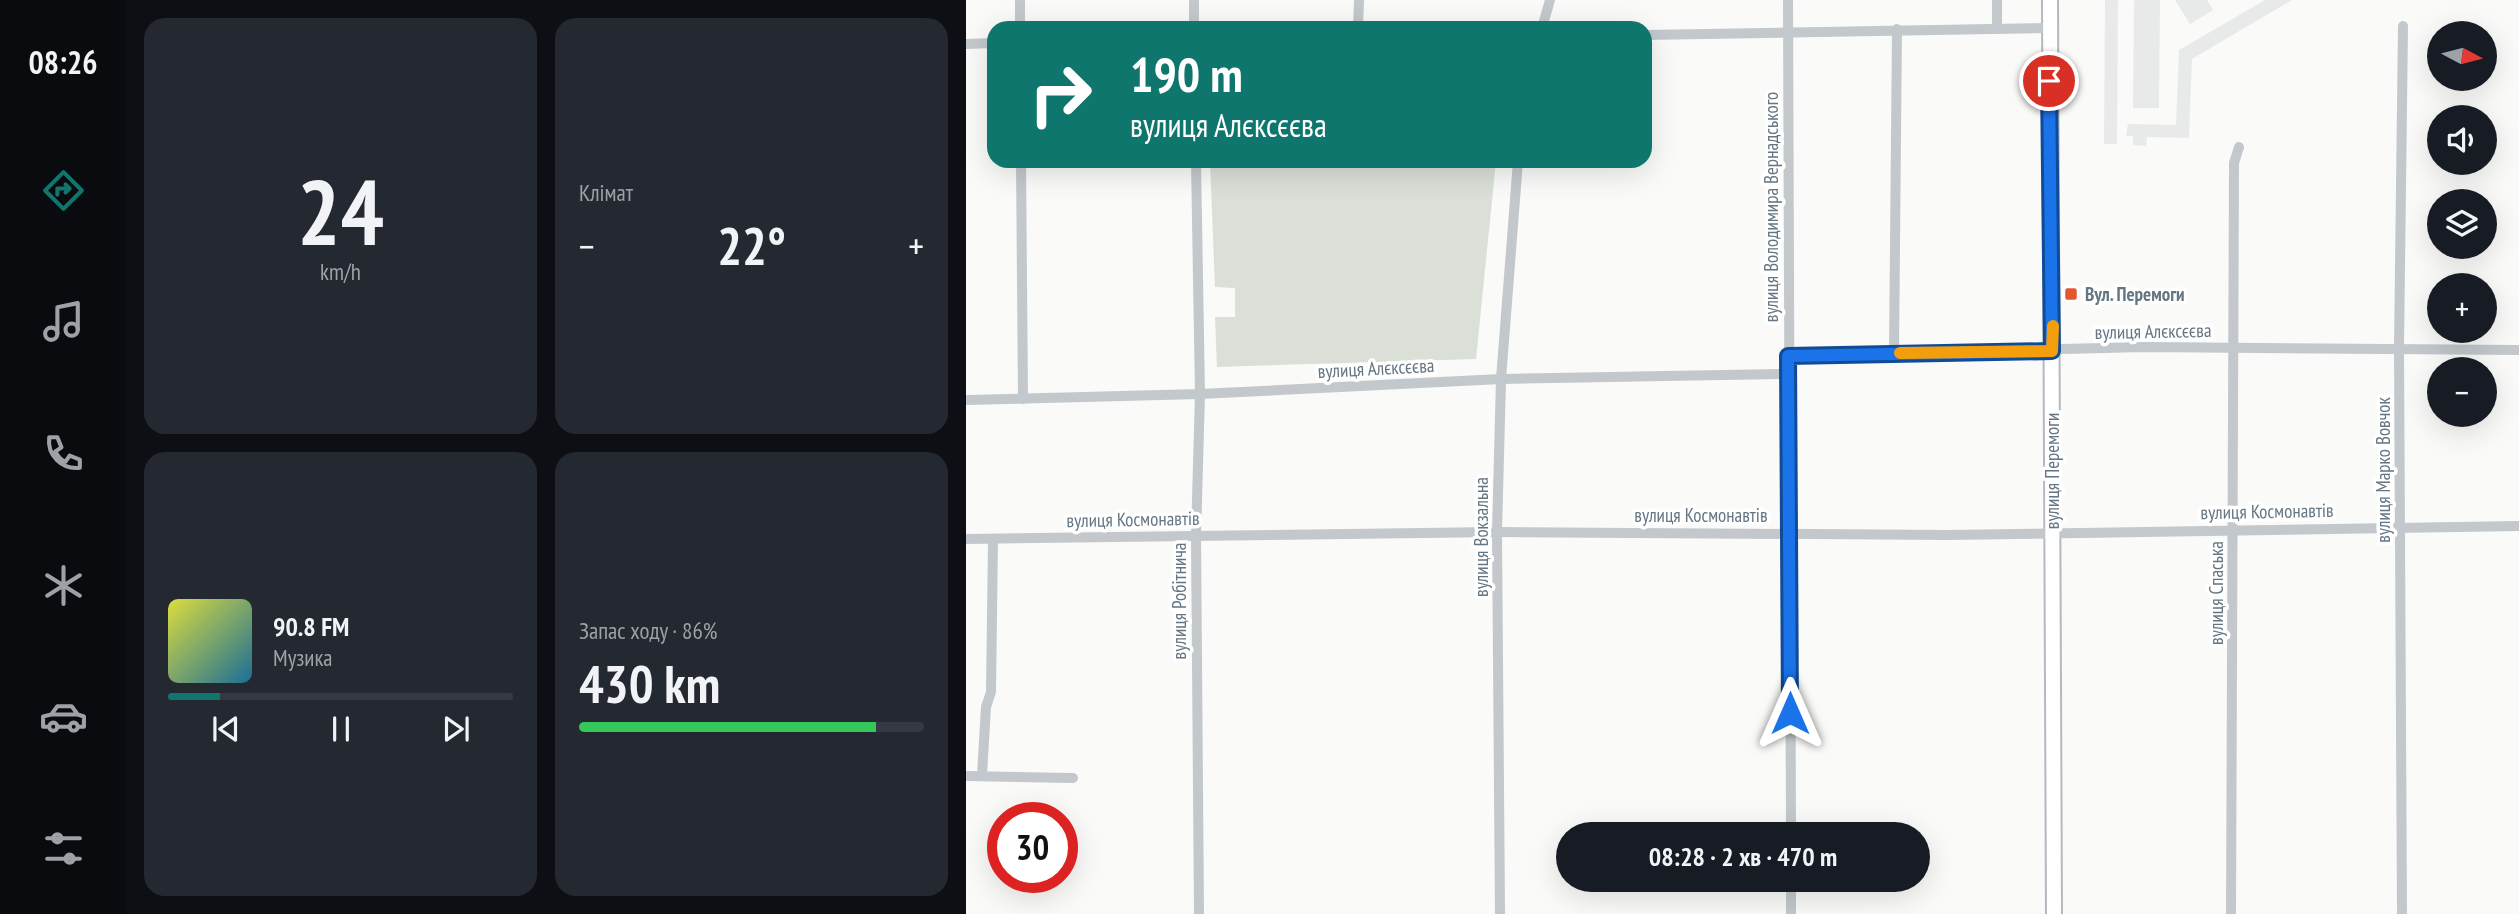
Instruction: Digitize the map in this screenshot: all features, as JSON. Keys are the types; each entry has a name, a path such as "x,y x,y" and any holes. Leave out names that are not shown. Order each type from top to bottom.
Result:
{"main road":[{"name":"вулиця Перемоги","path":"2050,0 2048,28 2054,914"}],"street":[{"path":"1020,0 1020,21"},
{"path":"1194,0 1194,21"},
{"path":"1358,21 1359,0"},
{"path":"1544,21 1550,0"},
{"name":"вулиця Володимира Вернадського","path":"1788,0 1787,374 1791,822"},
{"path":"1997,0 1997,29"},
{"name":"вулиця Марко Вовчок","path":"2402,914 2399,347 2403,26"},
{"path":"1652,35 2048,28"},
{"path":"1894,354 1897,29"},
{"path":"966,44 987,43"},
{"name":"вулиця Спаська","path":"2231,914 2234,528 2232,348 2234,163 2239,148"},
{"path":"1021,168 1023,399"},
{"name":"вулиця Робітнича","path":"1196,168 1200,394 1196,535 1199,914"},
{"name":"вулиця Вокзальна","path":"1500,914 1497,532 1501,379 1517,168"},
{"name":"вулиця Алєксєєва","path":"1788,356 2144,347 2399,347 2519,351"},
{"name":"вулиця Алєксєєва","path":"966,400 1200,394 1501,379 1787,374"},
{"name":"вулиця Космонавтів","path":"966,539 1497,532 1948,535 2234,528 2519,526"},
{"path":"982,775 986,707 991,692 993,539"},
{"path":"966,776 1073,778"},
{"path":"1791,892 1791,914"}],"shaded area":[{"path":"2105,0 2118,0 2117,144 2104,144"},
{"path":"2134,0 2160,0 2159,108 2133,108"},
{"path":"2175,0 2207,0 2213,10 2190,24"},
{"path":"2265,0 2292,0 2192,59 2189,138 2147,137 2146,146 2133,145 2133,136 2126,136 2128,124 2176,125 2179,50"},
{"path":"1210,168 1495,168 1476,359 1217,367 1215,317 1235,317 1235,288 1215,287"}],"slow traffic":[{"path":"1900,353 2052,351 2053,326"}],"place":[{"name":"Вул. Перемоги","path":"2071,294"}],"route":[{"path":"1790,713 1788,356 2052,351 2049,81"}]}
